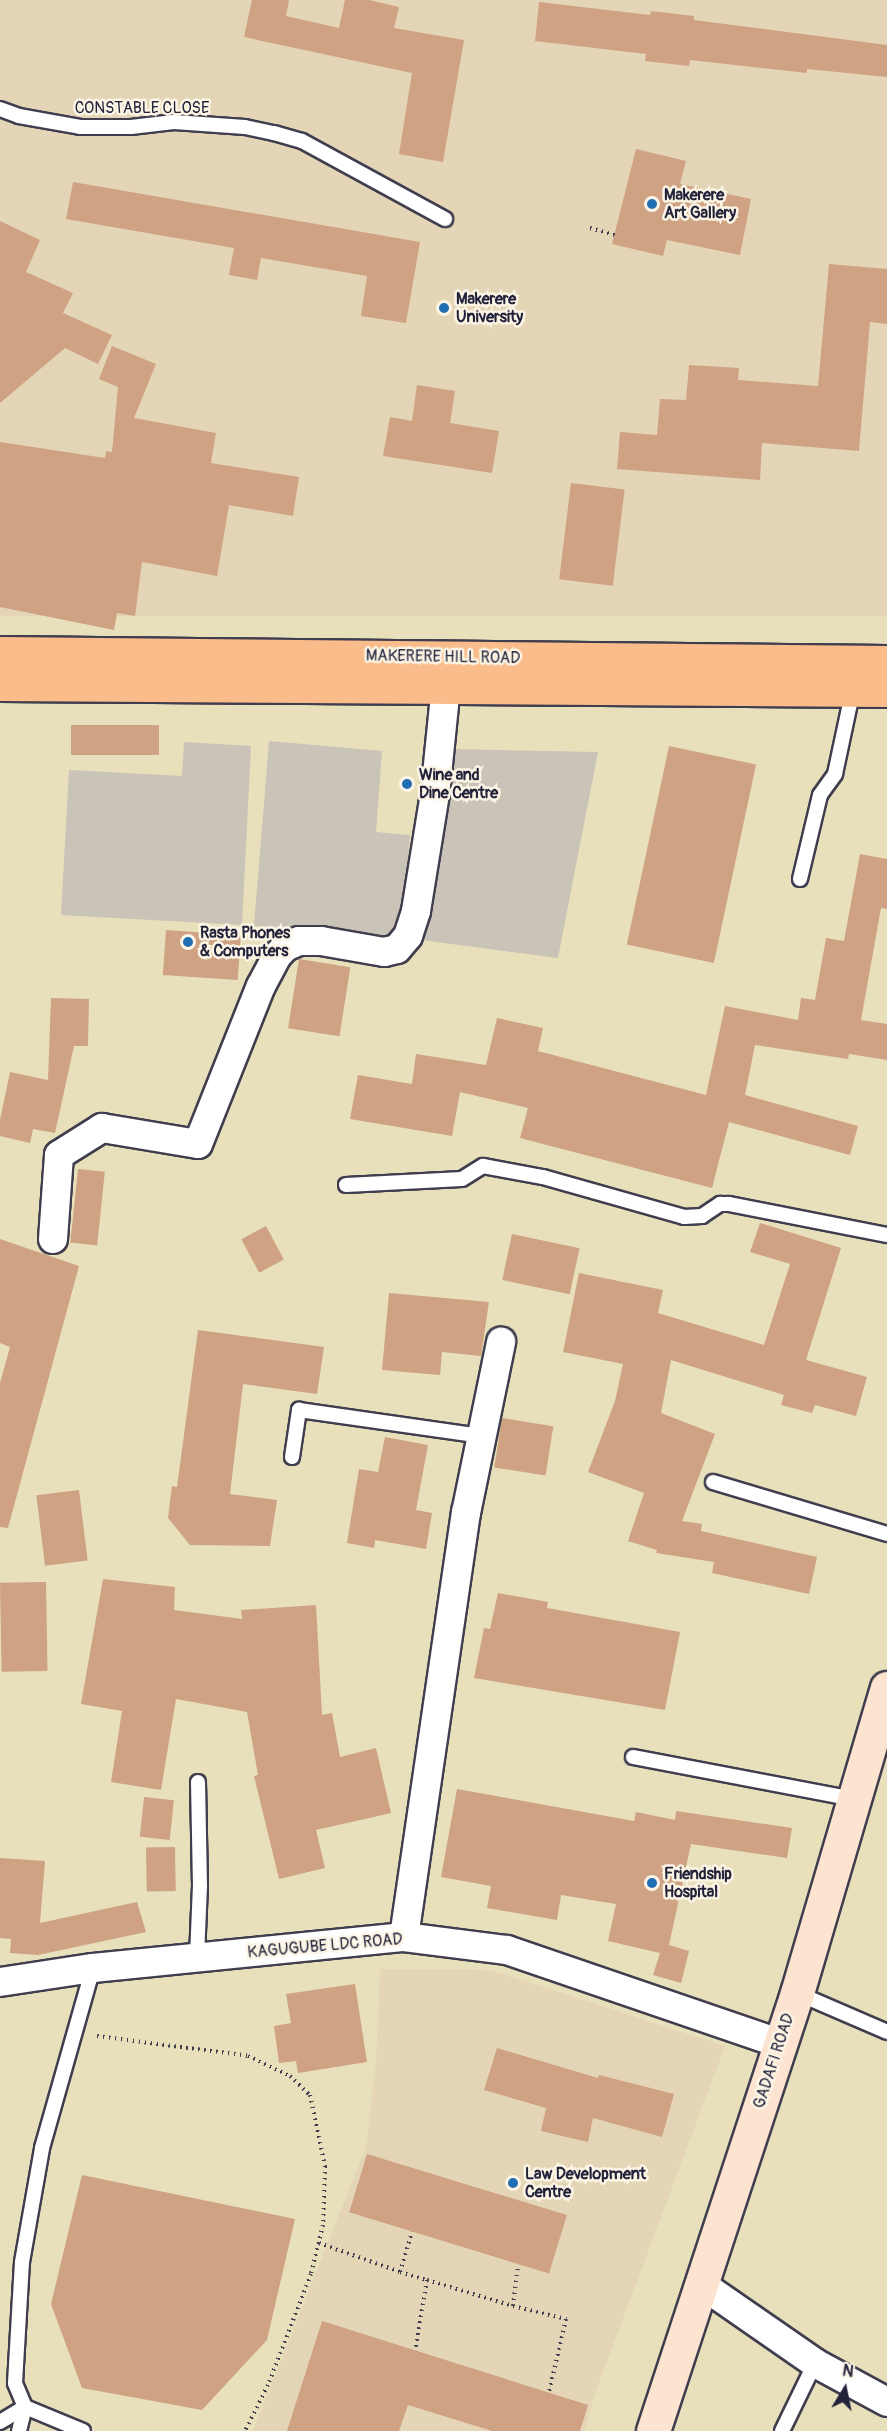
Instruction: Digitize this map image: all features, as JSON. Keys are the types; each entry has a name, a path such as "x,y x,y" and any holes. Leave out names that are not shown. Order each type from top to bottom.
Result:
{"main road":[{"name":"MAKERERE HILL ROAD","path":"0,653 887,662"},
{"name":"MAKERERE HILL ROAD","path":"0,684 887,690"}],"street":[{"path":"53,1239 59,1155 102,1128 198,1144 261,986 285,946 298,941 321,941 384,952 397,949 408,936 416,911 435,794 446,686"},
{"path":"404,1937 466,1513 501,1342"},
{"name":"GADAFI ROAD","path":"653,2431 797,1993 887,1688"},
{"name":"KAGUGUBE LDC ROAD","path":"0,1982 93,1968 404,1937 507,1950 779,2043"},
{"path":"701,2284 815,2363 887,2402"}],"lane":[{"name":"CONSTABLE CLOSE","path":"0,109 19,116 80,127 131,127 174,122 274,133 302,141 445,219"},
{"path":"800,879 820,795 835,774 853,689"},
{"path":"346,1185 462,1179 477,1167 483,1166 543,1177 684,1217 702,1216 720,1204 729,1204 887,1235"},
{"path":"292,1457 299,1410 482,1436"},
{"path":"713,1482 887,1534"},
{"path":"633,1757 854,1799"},
{"path":"197,1957 200,1886 198,1782"},
{"path":"19,2431 25,2407 15,2383 22,2262 42,2148 93,1968"},
{"path":"797,1993 887,2032"},
{"path":"782,2431 815,2363"},
{"path":"0,2422 25,2407"},
{"path":"25,2407 83,2431"}],"path":[{"path":"590,228 615,235"},
{"path":"74,2033 248,2056 290,2076 310,2096 325,2166 319,2243 312,2274 268,2385 245,2431"},
{"path":"400,2272 412,2232"},
{"path":"319,2243 400,2272 513,2306 566,2319 549,2392"},
{"path":"513,2306 518,2265"},
{"path":"415,2350 427,2280"}],"shaded area":[{"name":"Makerere University","path":"0,0 887,0 887,616 0,616"},
{"path":"269,741 382,751 376,832 410,835 402,938 254,926"},
{"path":"184,742 251,746 242,925 61,915 69,770 182,776"},
{"path":"451,749 598,752 558,958 421,940"},
{"name":"Law Development Centre","path":"380,1969 491,1970 725,2046 593,2399 585,2431 253,2431 366,2147 376,2062"}],"building":[{"path":"252,0 289,0 286,16 339,28 345,0 369,0 399,7 394,28 464,40 443,162 399,154 412,73 244,37"},
{"path":"539,2 650,15 651,11 694,16 694,20 887,45 887,77 807,69 807,73 690,60 689,66 645,61 646,54 535,41"},
{"path":"636,149 686,161 680,184 751,199 740,255 667,240 663,256 612,244"},
{"path":"73,182 420,242 406,323 361,316 367,276 261,258 257,280 229,275 234,248 66,219"},
{"path":"0,221 40,240 26,272 73,293 63,313 112,335 98,364 65,348 0,403"},
{"path":"829,264 887,269 887,324 870,322 859,451 762,443 760,480 617,469 620,432 657,435 660,399 686,400 689,365 739,368 738,380 818,386"},
{"path":"112,346 156,364 134,418 216,433 211,463 299,477 293,516 229,505 217,576 142,562 135,616 117,613 114,630 0,607 0,442 105,458 106,451 112,452 118,387 99,379"},
{"path":"417,385 455,391 450,423 499,431 492,473 383,456 390,417 412,421"},
{"path":"571,483 625,490 613,586 559,579"},
{"path":"71,725 159,725 159,755 71,755"},
{"path":"669,746 756,765 714,963 627,945"},
{"path":"860,854 887,859 887,909 881,908 861,1020 887,1024 887,1060 849,1054 848,1059 755,1045 745,1095 858,1126 850,1155 729,1122 712,1188 520,1138 528,1108 460,1092 452,1136 350,1119 358,1075 412,1084 416,1054 486,1065 497,1018 543,1028 538,1051 706,1095 725,1006 798,1020 801,998 815,1000 826,938 844,941"},
{"path":"166,930 241,935 238,980 163,975"},
{"path":"299,959 350,967 339,1036 288,1028"},
{"path":"51,998 89,999 88,1046 74,1046 55,1133 33,1129 30,1143 0,1136 0,1120 10,1072 48,1080"},
{"path":"78,1169 105,1172 97,1245 70,1243"},
{"path":"760,1223 841,1248 806,1360 867,1377 856,1416 815,1405 812,1413 781,1405 784,1395 671,1360 661,1413 715,1434 682,1521 702,1524 701,1531 817,1557 809,1594 712,1573 714,1562 656,1553 657,1550 628,1541 644,1493 588,1472 615,1401 623,1364 563,1352 579,1273 663,1290 658,1313 764,1345 790,1264 750,1252"},
{"path":"266,1226 284,1260 259,1273 241,1239"},
{"path":"512,1234 579,1248 570,1294 502,1280"},
{"path":"0,1239 79,1266 8,1528 0,1527 0,1383 10,1347 0,1343"},
{"path":"389,1293 489,1302 481,1356 442,1352 440,1375 382,1370"},
{"path":"198,1330 324,1347 317,1394 243,1384 230,1494 277,1500 270,1546 190,1545 168,1518 172,1486 177,1487"},
{"path":"502,1418 553,1426 546,1476 494,1467"},
{"path":"385,1437 428,1445 416,1510 432,1513 426,1549 375,1540 374,1548 347,1543 359,1469 378,1472"},
{"path":"79,1490 88,1560 45,1566 36,1495"},
{"path":"103,1579 175,1587 174,1610 242,1619 241,1610 316,1605 322,1715 332,1713 340,1757 376,1748 391,1813 316,1830 325,1868 279,1879 254,1776 258,1775 247,1712 176,1699 161,1790 111,1782 122,1711 81,1704"},
{"path":"46,1582 48,1671 2,1672 0,1583"},
{"path":"498,1593 548,1602 547,1608 680,1632 665,1710 474,1678 484,1628 490,1629"},
{"path":"457,1789 634,1821 636,1812 675,1820 676,1811 792,1828 787,1858 691,1844 669,1945 689,1951 681,1983 653,1975 660,1953 608,1941 616,1904 561,1895 557,1920 487,1908 491,1886 441,1877"},
{"path":"144,1797 174,1800 170,1840 140,1837"},
{"path":"175,1847 176,1891 147,1891 146,1848"},
{"path":"0,1858 45,1861 40,1923 137,1902 146,1932 38,1955 10,1953 11,1939 0,1938"},
{"path":"355,1984 367,2062 298,2073 296,2061 279,2063 274,2026 291,2023 286,1994"},
{"path":"497,2048 598,2078 599,2075 674,2094 662,2137 593,2118 588,2142 541,2131 546,2108 484,2090"},
{"path":"367,2154 567,2215 549,2273 349,2212"},
{"path":"82,2175 295,2219 267,2340 202,2410 82,2388 51,2304"},
{"path":"322,2321 588,2405 580,2431 492,2431 408,2405 399,2431 287,2431"}],"place":[{"name":"Makerere Art Gallery","path":"652,204"},
{"name":"Makerere University","path":"444,308"},
{"name":"Wine and Dine Centre","path":"407,784"},
{"name":"Rasta Phones & Computers","path":"188,942"},
{"name":"Friendship Hospital","path":"652,1883"},
{"name":"Law Development Centre","path":"513,2183"}]}
